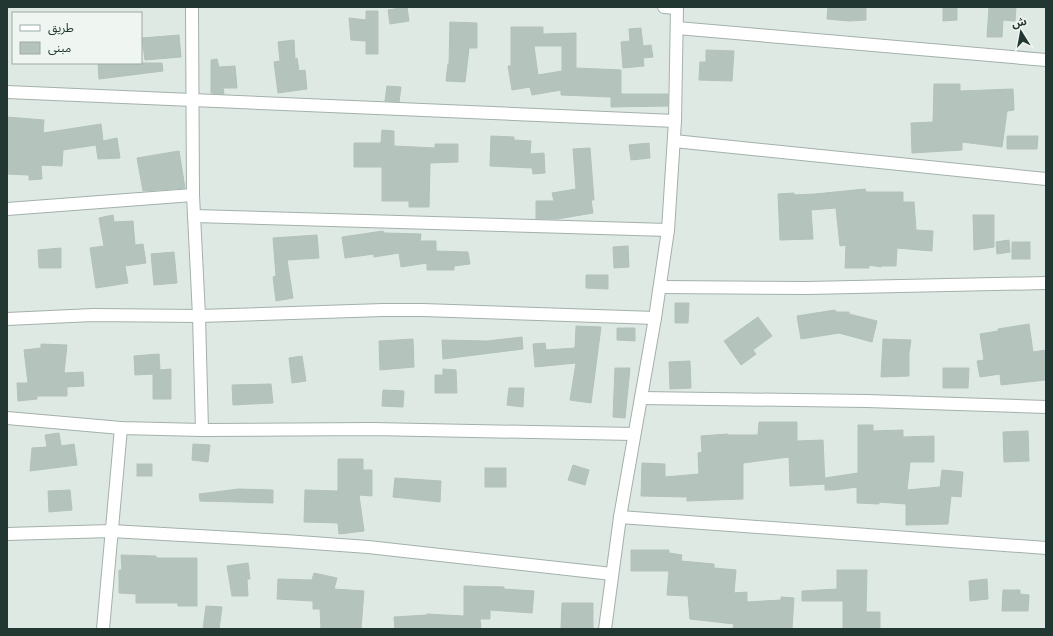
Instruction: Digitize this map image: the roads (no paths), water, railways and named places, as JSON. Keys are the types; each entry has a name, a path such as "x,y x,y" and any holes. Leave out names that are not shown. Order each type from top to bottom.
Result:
{"street":[{"path":"192,7 193,195 199,316 202,430"},
{"path":"605,629 620,517 655,318 668,230 675,121 677,7 664,7"},
{"path":"677,28 1046,60"},
{"path":"7,92 675,121"},
{"path":"674,141 1046,179"},
{"path":"7,209 193,195"},
{"path":"194,216 668,230"},
{"path":"660,287 807,288 1046,283"},
{"path":"7,319 94,316 199,316 273,312 410,310 655,318"},
{"path":"641,398 1046,407"},
{"path":"7,418 121,428 202,430 372,429 634,434"},
{"path":"103,629 121,428"},
{"path":"620,517 1046,548"},
{"path":"7,534 111,531 368,547 612,574"}]}
